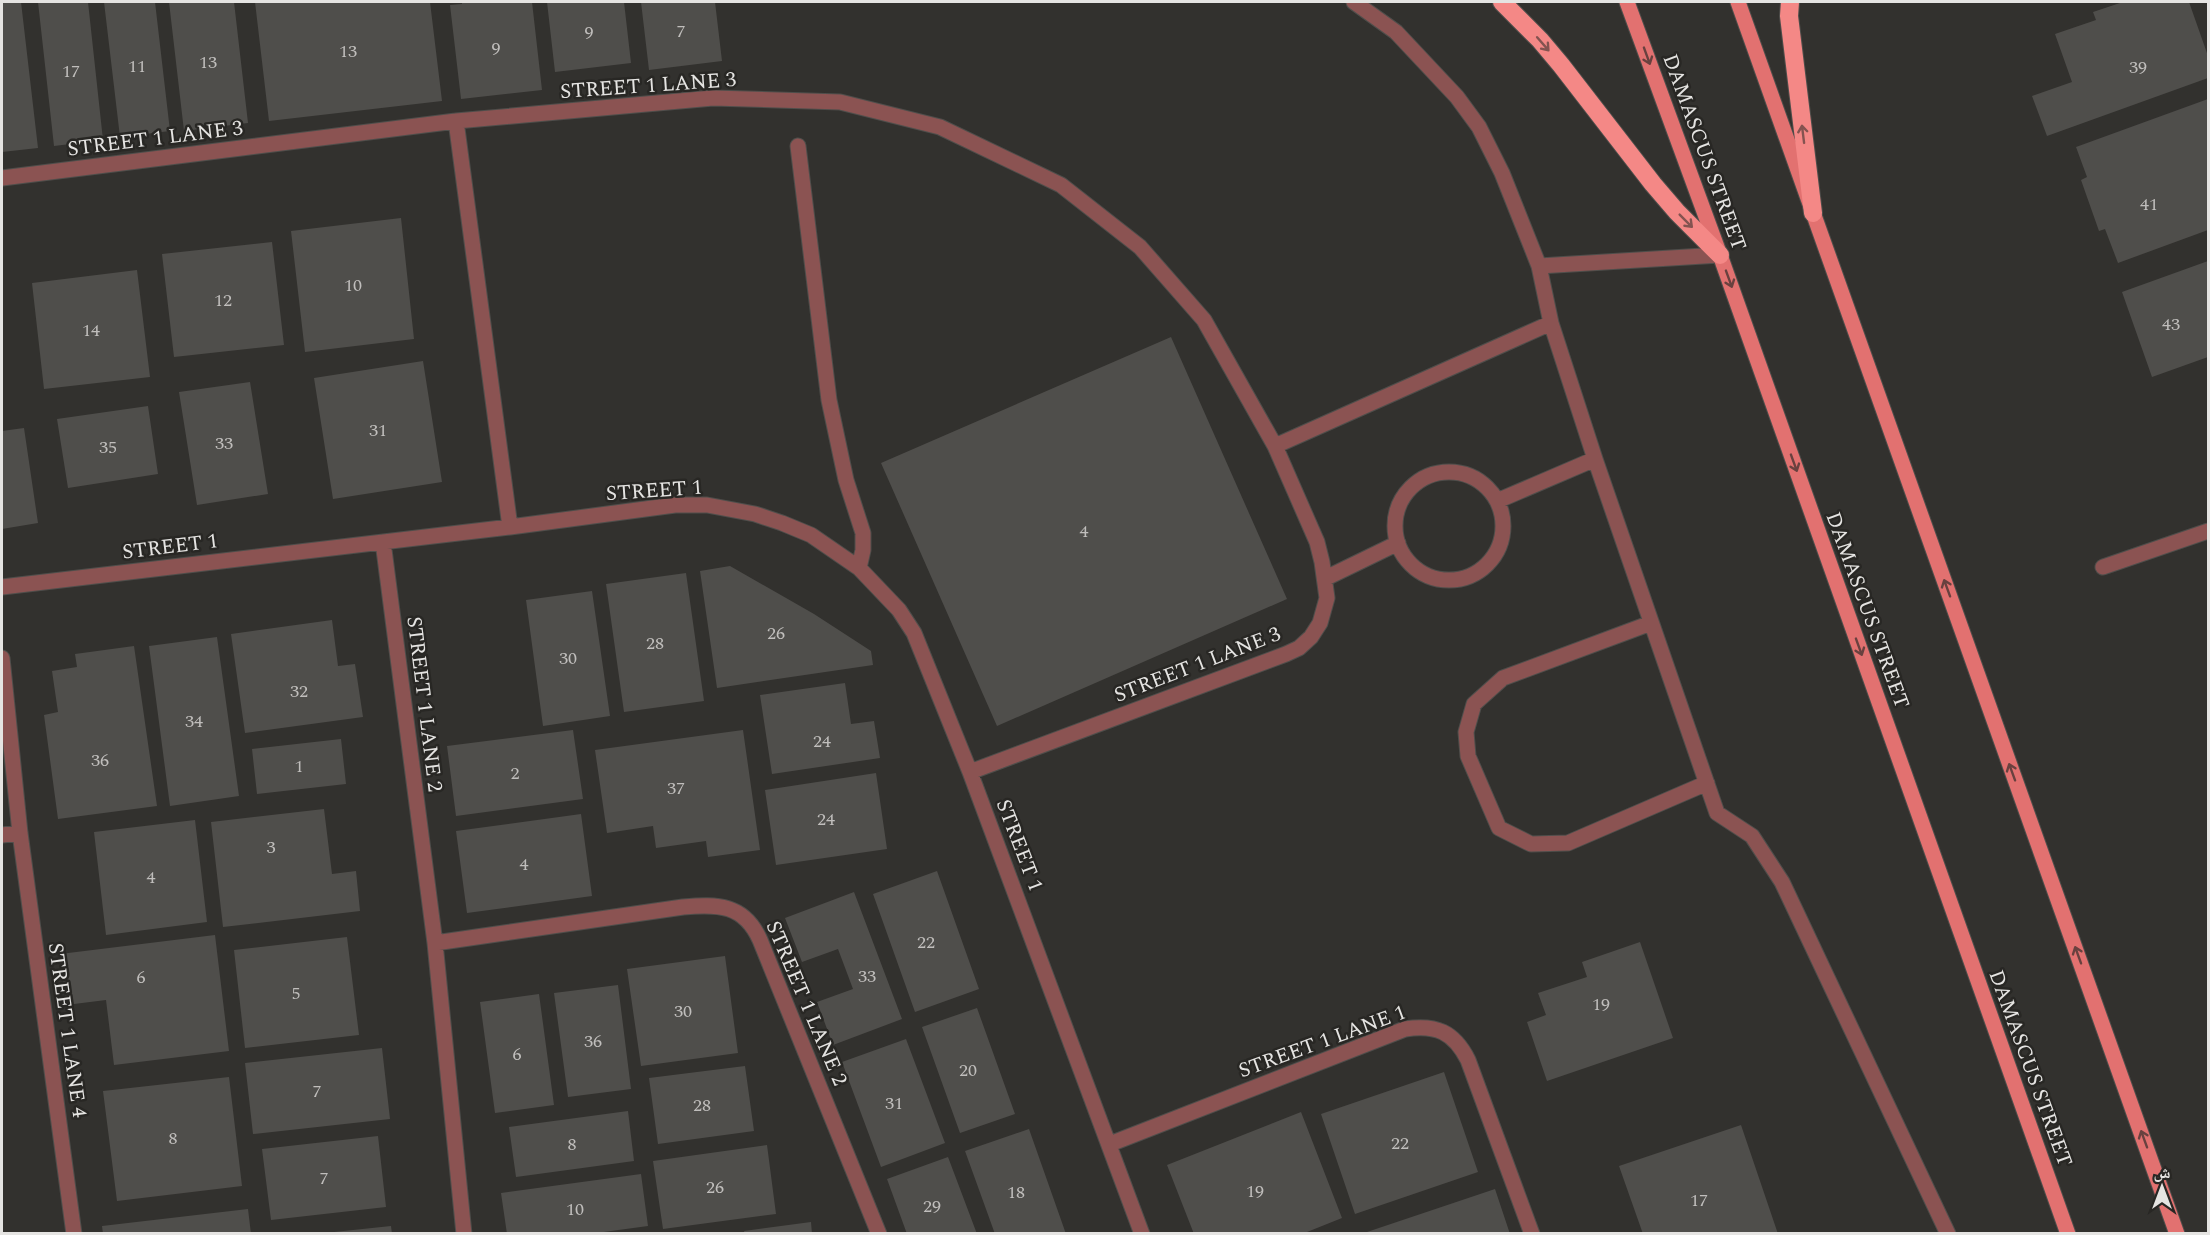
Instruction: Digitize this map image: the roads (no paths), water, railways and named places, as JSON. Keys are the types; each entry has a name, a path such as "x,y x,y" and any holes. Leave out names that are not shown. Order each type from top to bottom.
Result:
{"highway":[{"path":"1502,2 1554,57 1677,212 1720,255"},
{"path":"1790,2 1789,16 1813,213"}],"main road":[{"name":"DAMASCUS STREET","path":"1627,2 1720,255 2067,1233"},
{"path":"1738,2 2177,1233"}],"street":[{"path":"1354,2 1396,32 1458,97 1479,127 1502,173 1539,266 1551,323 1595,459 1717,813 1752,836 1782,882 1948,1233"},
{"name":"STREET 1 LANE 3","path":"2,178 456,121 713,98 840,102 940,127 1061,186 1140,247 1204,320 1275,446 1317,542 1326,578 1327,598 1320,623 1311,637 1286,654 970,772"},
{"path":"456,121 510,527"},
{"path":"798,146 829,400 846,480 863,533 863,550 859,568"},
{"path":"1539,266 1720,255"},
{"path":"1275,446 1551,323"},
{"path":"1497,501 1595,459"},
{"path":"1443,472 1459,472 1475,478 1497,501 1502,516 1503,532 1498,547 1490,561 1478,571 1462,578 1447,579 1431,576 1416,569 1405,557 1398,543 1395,527 1397,511 1403,497 1414,485 1428,476 1443,472"},
{"name":"STREET 1","path":"2,587 510,527 658,506 707,506 755,514 811,536 859,568 899,610 914,633 970,772 1142,1233"},
{"path":"2103,567 2208,531"},
{"name":"STREET 1 LANE 2","path":"383,542 435,943 464,1233"},
{"path":"1326,578 1398,543"},
{"path":"1651,623 1503,678 1474,704 1466,732 1468,756 1499,828 1531,844 1568,843 1707,783"},
{"name":"STREET 1 LANE 4","path":"2,658 20,833 74,1233"},
{"path":"2,835 20,833"},
{"name":"STREET 1 LANE 2","path":"435,943 683,907 722,907 741,914 748,920 760,940 879,1233"},
{"name":"STREET 1 LANE 1","path":"1110,1144 1405,1029 1420,1026 1436,1029 1461,1046 1468,1060 1532,1233"}]}
